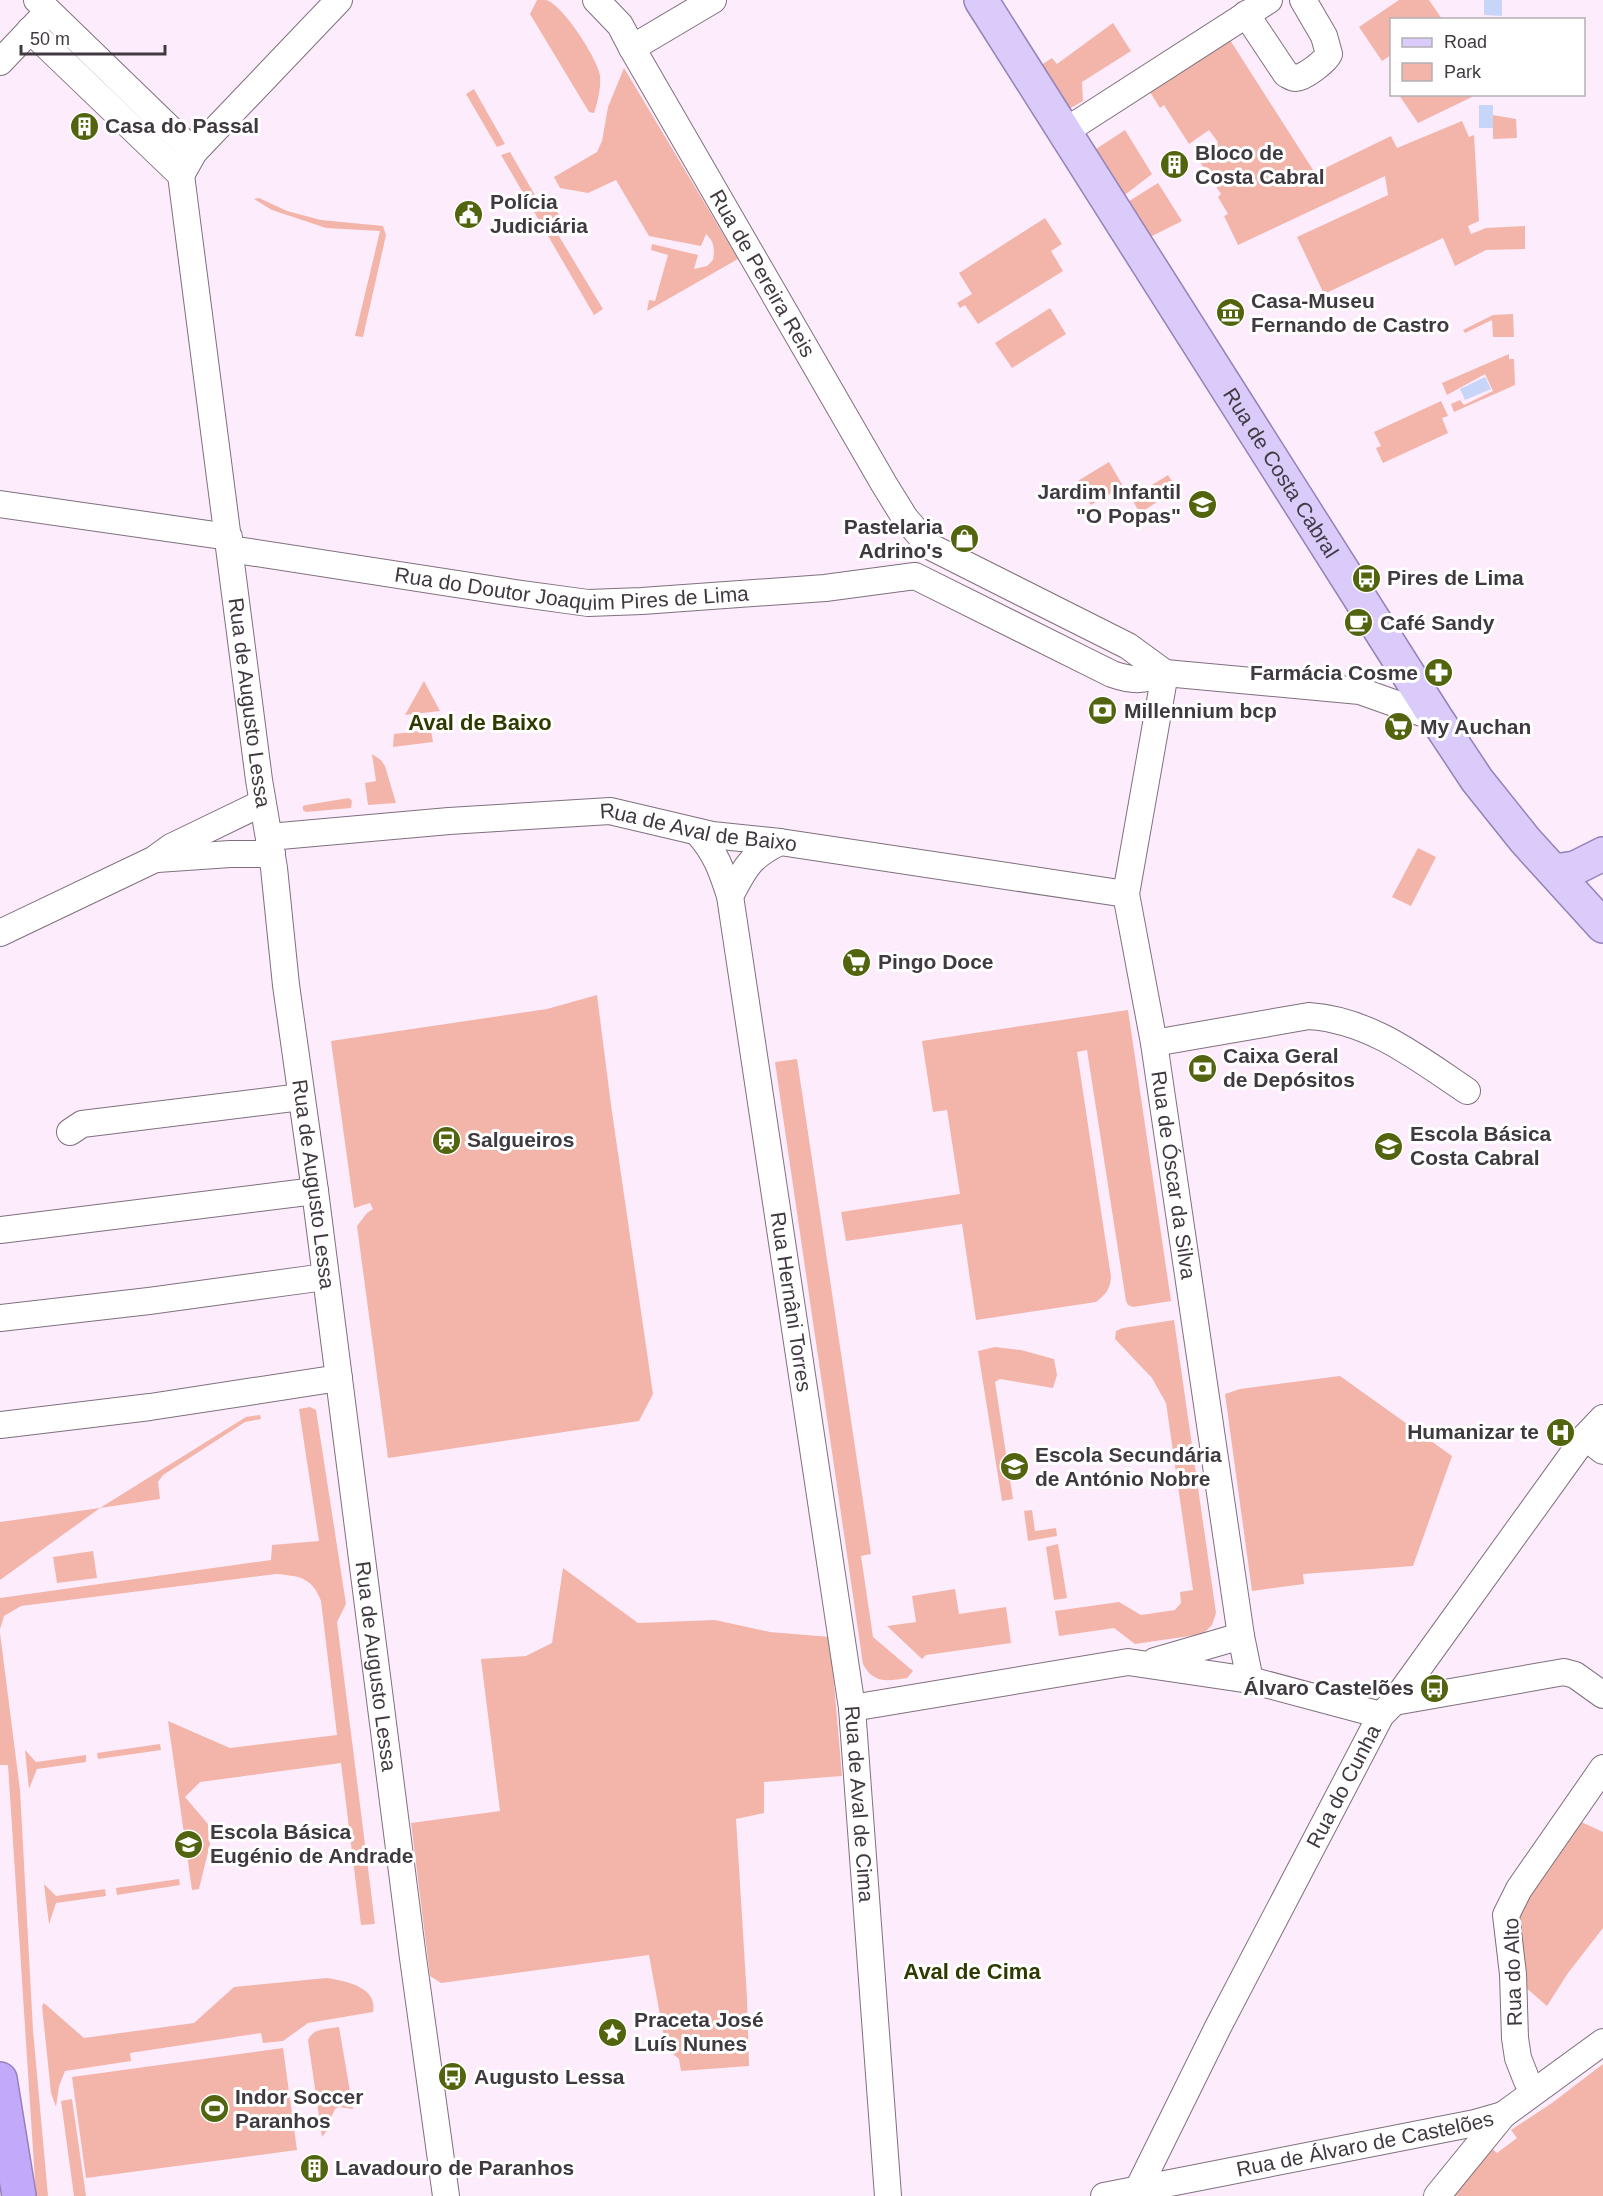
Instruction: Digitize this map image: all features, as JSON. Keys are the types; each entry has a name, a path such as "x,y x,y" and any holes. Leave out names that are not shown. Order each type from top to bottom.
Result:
{"highway":[{"path":"0,2079 20,2196"},
{"path":"0,2137 10,2196"}],"main road":[{"name":"Rua de Costa Cabral","path":"981,0 1436,718 1478,780 1525,840 1603,926"},
{"path":"1560,879 1575,868 1603,854"},
{"path":"1560,879 1603,896"}],"street":[{"path":"30,30 181,175 194,152 339,0"},
{"name":"Rua de Pereira Reis","path":"596,0 620,25 884,484 905,518 929,546"},
{"path":"632,48 713,0"},
{"path":"1064,132 1269,0"},
{"path":"1246,14 1286,74 1293,78 1300,78 1326,60 1329,54 1324,36 1303,0"},
{"path":"0,62 30,30 48,4 194,152"},
{"name":"Rua de Augusto Lessa","path":"181,175 446,2196"},
{"name":"Rua do Doutor Joaquim Pires de Lima","path":"0,504 514,594 588,603 825,588 915,576"},
{"path":"1165,673 1128,646 929,546 915,576 1112,674 1127,679 1142,681 1165,673 1360,691 1436,718"},
{"path":"1360,691 1388,685 1398,678 1404,665"},
{"name":"Rua de Óscar da Silva","path":"1165,673 1126,894 1154,1043 1241,1636 1250,1680"},
{"path":"0,933 153,860 171,847 262,804"},
{"name":"Rua de Aval de Baixo","path":"153,860 230,854 270,845 450,821 610,811 697,832 780,842 1126,894"},
{"name":"Rua Hernâni Torres","path":"697,832 719,861 730,896 852,1708"},
{"path":"730,896 748,863 762,851 780,842"},
{"path":"1154,1043 1310,1016 1331,1017 1355,1024 1403,1048 1467,1091"},
{"path":"70,1132 82,1125 301,1097"},
{"path":"0,1230 315,1191"},
{"path":"0,1318 100,1311 325,1277"},
{"path":"0,1425 150,1407 339,1378"},
{"path":"0,1407 96,1395"},
{"name":"Rua do Cunha","path":"1138,2189 1218,2027 1388,1708 1594,1444 1603,1418"},
{"name":"Rua de Aval de Cima","path":"1146,1664 1241,1636"},
{"name":"Rua de Aval de Cima","path":"888,2196 852,1708 1128,1662 1250,1680 1388,1708"},
{"path":"1388,1708 1564,1672 1575,1675 1603,1695"},
{"name":"Rua do Alto","path":"1536,2090 1527,2081 1518,2058 1513,2006 1513,1974 1506,1915 1519,1888 1603,1768"},
{"name":"Rua de Álvaro de Castelões","path":"1104,2196 1464,2125 1503,2115 1603,2042"},
{"path":"1437,2196 1503,2115"}],"green space":[{"path":"537,0 546,0 561,11 593,57 600,76 599,94 594,113 589,112 530,14"},
{"path":"1399,0 1429,0 1441,18 1390,18 1390,56 1382,61 1359,27"},
{"path":"1113,23 1131,51 1082,82 1083,101 1067,110 1038,67 1052,58 1057,64"},
{"path":"1230,40 1315,173 1391,136 1397,148 1462,121 1469,137 1474,135 1479,221 1468,226 1471,234 1486,228 1525,226 1525,249 1486,250 1455,266 1443,238 1324,294 1297,237 1388,195 1385,176 1238,245 1224,216 1228,214 1218,197 1221,194 1196,156 1218,142 1209,130 1189,144 1164,105 1160,108 1150,92"},
{"path":"624,68 738,259 647,311 649,300 655,301 668,255 651,250 652,244 698,255 694,269 707,266 713,260 714,249 711,239 706,234 701,246 649,236 616,180 588,193 560,188 554,177 597,152 602,141 608,107"},
{"path":"474,89 505,144 497,147 466,94"},
{"path":"1400,96 1472,96 1472,97 1418,123"},
{"path":"1493,115 1516,119 1517,138 1493,139"},
{"path":"1125,130 1152,174 1122,197 1093,151"},
{"path":"510,152 536,197 549,198 563,222 554,228 603,309 594,315 501,155"},
{"path":"1158,183 1182,221 1148,238 1126,203"},
{"path":"259,198 287,211 321,220 383,226 386,235 363,337 355,336 380,231 326,228 272,210 254,199"},
{"path":"1045,218 1062,244 1051,251 1063,271 978,324 965,305 960,308 957,303 972,294 959,273"},
{"path":"1050,308 1066,334 1012,368 995,343"},
{"path":"1513,314 1514,337 1493,337 1492,320 1465,333 1463,330 1493,315"},
{"path":"1509,354 1509,359 1514,359 1515,385 1454,412 1451,404 1460,400 1464,405 1493,391 1485,374 1447,395 1442,383"},
{"path":"1441,401 1448,416 1442,418 1448,433 1383,463 1376,448 1381,446 1374,432"},
{"path":"1109,462 1123,486 1091,505 1076,482"},
{"path":"1168,475 1177,489 1140,513 1131,498"},
{"path":"424,681 440,711 405,715"},
{"path":"431,730 433,742 393,747 394,734"},
{"path":"372,754 385,766 396,803 368,805 365,783 376,781"},
{"path":"349,798 352,801 351,808 306,812 303,810 303,806 306,805"},
{"path":"1418,848 1436,857 1411,906 1392,897"},
{"path":"597,995 653,1394 639,1421 388,1458 357,1226 373,1209 370,1203 354,1208 331,1041 547,1009"},
{"path":"1128,1010 1171,1301 1133,1307 1126,1301 1087,1050 1077,1052 1111,1277 1107,1291 1096,1302 976,1320 962,1224 846,1241 841,1212 960,1194 947,1110 933,1112 922,1041"},
{"path":"797,1059 871,1554 861,1556 873,1637 913,1671 907,1678 882,1680 871,1675 863,1664 775,1062"},
{"path":"1174,1320 1216,1613 1212,1625 1203,1634 1135,1644 1114,1628 1059,1636 1055,1611 1119,1602 1141,1615 1175,1610 1181,1603 1180,1592 1193,1590 1166,1403 1152,1378 1115,1339 1116,1331 1123,1328"},
{"path":"995,1347 1021,1350 1054,1359 1057,1375 1053,1388 1000,1379 995,1382 1013,1499 1002,1501 978,1351"},
{"path":"1340,1376 1452,1456 1413,1566 1303,1574 1304,1584 1252,1591 1225,1394 1240,1389"},
{"path":"310,1407 316,1410 346,1604 337,1622 375,1924 361,1925 341,1763 200,1782 185,1797 208,1824 210,1844 199,1889 192,1890 168,1721 230,1748 337,1735 321,1601 309,1582 298,1577 276,1574 21,1606 4,1616 0,1629 0,1598 271,1560 272,1545 319,1541 299,1409"},
{"path":"260,1415 261,1419 245,1422 163,1475 158,1482 160,1499 100,1508 246,1417"},
{"path":"100,1508 0,1580 0,1522"},
{"path":"1032,1510 1035,1531 1056,1528 1057,1536 1028,1541 1024,1511"},
{"path":"1058,1544 1067,1598 1054,1600 1046,1547"},
{"path":"93,1551 97,1578 57,1583 53,1557"},
{"path":"563,1568 638,1623 715,1620 770,1632 830,1637 842,1776 764,1782 764,1813 736,1819 749,2066 681,2071 679,2059 666,2048 649,1955 441,1983 430,1976 411,1823 500,1811 481,1659 526,1656 552,1643"},
{"path":"955,1589 959,1614 1006,1607 1011,1643 926,1655 922,1659 887,1626 916,1622 912,1596"},
{"path":"0,1633 20,1790 33,2030 48,2196 36,2196 8,1765 0,1765"},
{"path":"160,1744 161,1750 98,1759 97,1753"},
{"path":"25,1750 36,1762 86,1755 86,1762 37,1769 29,1789"},
{"path":"1577,1820 1603,1832 1603,1928 1568,1973 1547,2006 1524,1986 1515,1921"},
{"path":"179,1879 180,1885 117,1895 116,1888"},
{"path":"44,1884 56,1896 105,1889 106,1896 56,1903 49,1924"},
{"path":"327,1978 351,1983 366,1991 373,2003 373,2012 308,2023 283,2041 263,2043 261,2033 130,2053 131,2061 65,2071 59,2086 56,2107 51,2093 42,2006 44,2003 84,2038 194,2023 234,1987"},
{"path":"339,2027 353,2109 339,2107 335,2109 329,2128 322,2137 308,2040 317,2031"},
{"name":"Indor Soccer Paranhos","path":"283,2048 297,2150 86,2178 72,2077"},
{"path":"1603,2064 1603,2196 1444,2196 1489,2146 1497,2153 1517,2138 1511,2130 1552,2103"},
{"path":"72,2099 86,2196 74,2196 61,2101"}],"water":[{"path":"1484,0 1502,0 1502,16 1484,15"},
{"path":"1479,105 1493,105 1493,128 1479,128"},
{"path":"1485,377 1491,389 1465,400 1460,389"}],"place":[{"name":"Casa do Passal","path":"84,126"},
{"name":"Bloco de Costa Cabral","path":"1174,165"},
{"name":"Polícia Judiciária","path":"469,214"},
{"name":"Casa-Museu Fernando de Castro","path":"1230,313"},
{"name":"Jardim Infantil \"O Popas\"","path":"1202,504"},
{"name":"Pastelaria Adrino's","path":"964,539"},
{"name":"Pires de Lima","path":"1366,578"},
{"name":"Café Sandy","path":"1359,623"},
{"name":"Farmácia Cosme","path":"1439,673"},
{"name":"Millennium bcp","path":"1103,711"},
{"name":"My Auchan","path":"1399,727"},
{"name":"Pingo Doce","path":"857,962"},
{"name":"Caixa Geral de Depósitos","path":"1202,1068"},
{"name":"Salgueiros","path":"446,1140"},
{"name":"Escola Básica Costa Cabral","path":"1389,1146"},
{"name":"Humanizar te","path":"1560,1432"},
{"name":"Escola Secundária de António Nobre","path":"1014,1467"},
{"name":"Álvaro Castelões","path":"1435,1688"},
{"name":"Escola Básica Eugénio de Andrade","path":"189,1844"},
{"name":"Praceta José Luís Nunes","path":"613,2032"},
{"name":"Augusto Lessa","path":"453,2077"},
{"name":"Indor Soccer Paranhos","path":"214,2109"},
{"name":"Lavadouro de Paranhos","path":"314,2168"}],"district":[{"name":"Aval de Baixo","path":"480,722"},
{"name":"Aval de Cima","path":"972,1971"}]}
